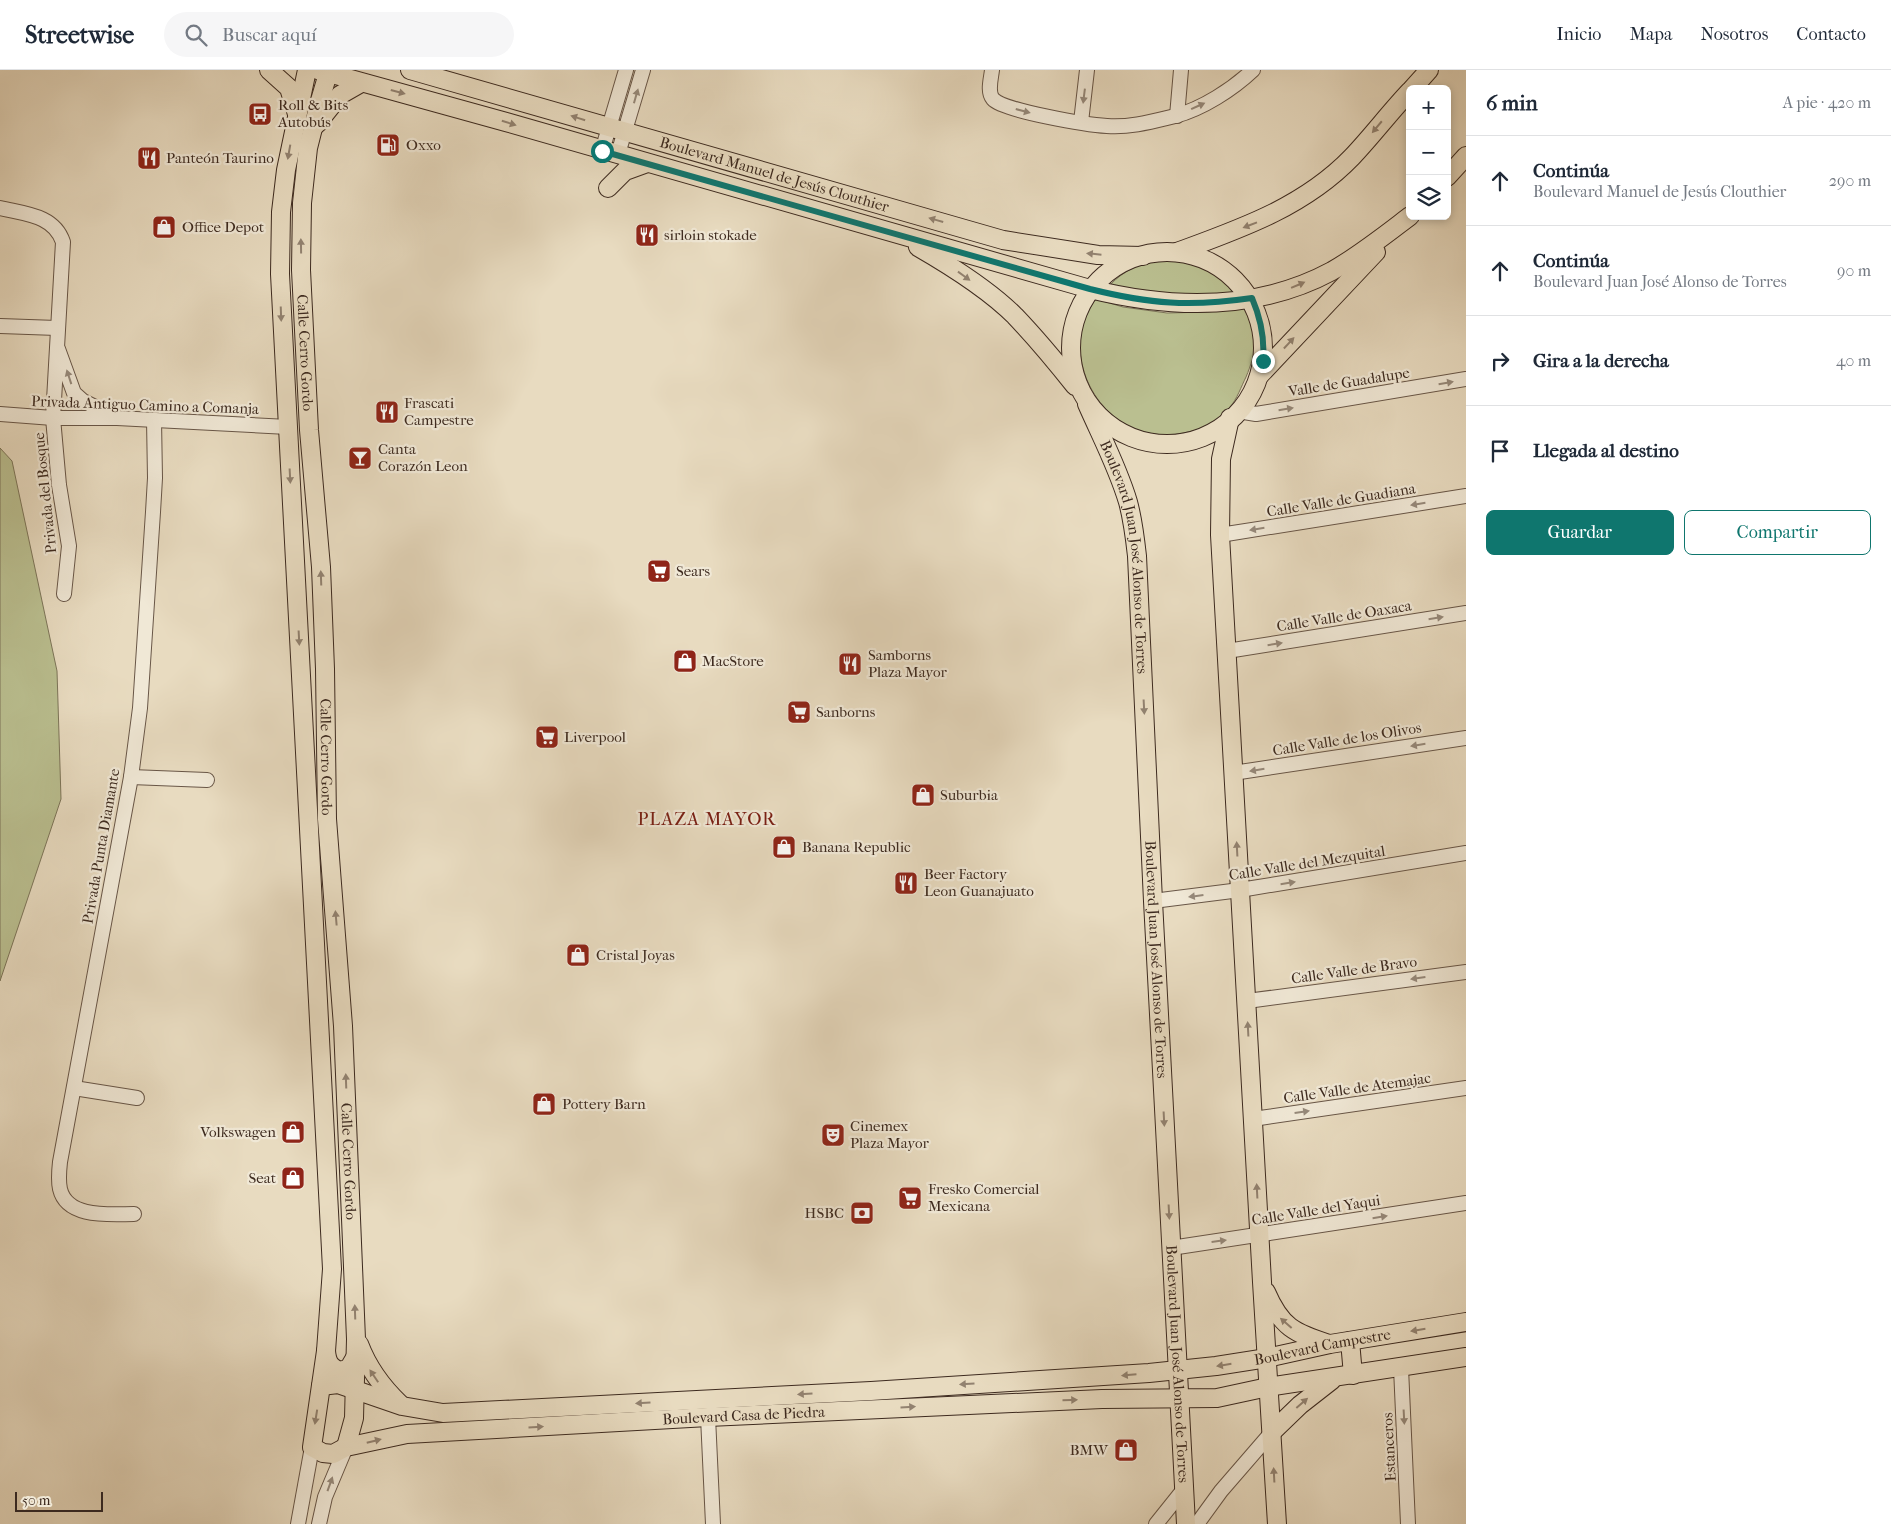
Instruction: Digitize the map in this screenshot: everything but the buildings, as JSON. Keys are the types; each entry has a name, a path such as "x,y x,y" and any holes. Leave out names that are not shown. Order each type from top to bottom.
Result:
{"main road":[{"path":"269,70 289,88 297,114"},
{"name":"Calle Cerro Gordo","path":"308,70 286,170 281,212 281,312 332,1269 326,1350 312,1447"},
{"name":"Boulevard Manuel de Jesús Clouthier","path":"410,70 1003,240 1089,254 1143,256"},
{"path":"1416,85 1429,70"},
{"name":"Calle Cerro Gordo","path":"325,71 312,131 302,203 302,304 309,430 321,567 328,819 344,1026 356,1347 354,1418 346,1447"},
{"name":"Boulevard Manuel de Jesús Clouthier","path":"325,71 1090,289"},
{"path":"312,131 340,95 361,82"},
{"path":"1172,254 1260,221 1310,193 1352,157 1406,96"},
{"path":"1449,175 1466,156"},
{"path":"608,188 621,174 630,168 647,163"},
{"path":"1090,289 1128,298 1167,303 1205,304 1252,298 1291,288 1329,272 1354,257 1406,219"},
{"path":"1256,379 1406,220"},
{"path":"892,233 948,265 1014,315 1085,399 1118,429 1142,440 1172,444 1203,436 1234,415 1245,402 1263,361 1264,341 1260,319 1248,289 1242,282 1218,266 1197,257 1172,254 1143,256 1117,265 1090,289"},
{"name":"Boulevard Juan José Alonso de Torres","path":"1090,289 1078,312 1072,332 1071,354 1073,374 1118,474 1133,526 1137,556 1153,902 1186,1524"},
{"path":"1234,415 1221,459 1220,535 1277,1524"},
{"path":"1262,1282 1274,1311 1283,1321 1297,1332 1330,1344"},
{"name":"Boulevard Campestre","path":"1178,1370 1267,1358 1330,1344 1466,1322"},
{"path":"1350,1341 1353,1375"},
{"path":"326,1350 328,1363 333,1368 341,1371 350,1368 356,1347"},
{"path":"356,1347 385,1390 402,1406"},
{"name":"Boulevard Campestre","path":"1179,1399 1218,1398 1268,1387 1466,1357"},
{"name":"Boulevard Casa de Piedra","path":"321,1386 338,1384 402,1406 430,1412 464,1413 1114,1376 1178,1370"},
{"path":"1272,1432 1300,1405 1334,1378"},
{"path":"870,1409 871,1390"},
{"name":"Boulevard Casa de Piedra","path":"312,1447 328,1454 336,1453 346,1447 407,1434 708,1417 1102,1399 1179,1399"}],"street":[{"path":"617,129 626,70"},
{"path":"610,153 617,129 643,70"},
{"path":"992,70 991,97 1004,106 1045,116 1108,126 1177,116 1213,100 1242,81 1253,70"},
{"path":"1081,122 1087,70"},
{"path":"1177,116 1181,70"},
{"name":"Privada del Bosque","path":"0,208 45,220 57,229 63,242 53,418 59,485 69,546 64,594"},
{"path":"0,326 57,328"},
{"path":"57,346 74,393 83,401 117,418"},
{"name":"Valle de Guadalupe","path":"1234,415 1256,414 1466,379"},
{"name":"Privada Antiguo Camino a Comanja","path":"0,414 53,418 117,418 288,427"},
{"name":"Privada Punta Diamante","path":"134,1214 105,1214 81,1210 72,1206 60,1190 58,1178 130,777 140,708 145,655 155,478 154,420"},
{"name":"Calle Valle de Guadiana","path":"1220,535 1466,496"},
{"name":"Calle Valle de Oaxaca","path":"1227,652 1466,613"},
{"name":"Calle Valle de los Olivos","path":"1233,773 1466,738"},
{"path":"130,777 207,780"},
{"name":"Calle Valle del Mezquital","path":"1153,902 1240,890 1466,853"},
{"name":"Calle Valle de Bravo","path":"1247,1001 1466,972"},
{"path":"74,1088 137,1098"},
{"name":"Calle Valle de Atemajac","path":"1253,1119 1466,1088"},
{"name":"Calle Valle del Yaqui","path":"1171,1248 1466,1204"},
{"name":"Estanceros","path":"1401,1368 1408,1524"},
{"path":"708,1417 713,1524"},
{"path":"1197,1524 1220,1491 1272,1432"},
{"path":"298,1524 312,1447"},
{"path":"319,1524 325,1497 346,1447"},
{"path":"1156,1524 1184,1489"}],"green space":[{"path":"1162,259 1192,262 1200,265 1216,273 1233,287 1234,291 1231,293 1196,295 1151,293 1110,285 1121,275 1133,268"},
{"path":"1096,299 1123,307 1167,313 1247,308 1254,326 1254,351 1241,389 1226,412 1217,420 1194,431 1162,435 1135,429 1118,419 1103,406 1092,390 1084,373 1080,354 1081,335 1086,316"},
{"path":"0,448 12,461 57,671 61,799 0,981"}],"place":[{"name":"Roll & Bits Autobús","path":"260,114"},
{"name":"Oxxo","path":"388,145"},
{"name":"Panteón Taurino","path":"149,158"},
{"name":"Office Depot","path":"164,227"},
{"name":"sirloin stokade","path":"647,235"},
{"name":"Frascati Campestre","path":"387,412"},
{"name":"Canta Corazón Leon","path":"360,458"},
{"name":"Sears","path":"659,571"},
{"name":"MacStore","path":"685,661"},
{"name":"Samborns Plaza Mayor","path":"850,664"},
{"name":"Sanborns","path":"799,712"},
{"name":"Liverpool","path":"547,737"},
{"name":"Suburbia","path":"923,795"},
{"name":"Banana Republic","path":"784,847"},
{"name":"Beer Factory Leon Guanajuato","path":"906,883"},
{"name":"Cristal Joyas","path":"578,955"},
{"name":"Pottery Barn","path":"544,1104"},
{"name":"Volkswagen","path":"293,1132"},
{"name":"Cinemex Plaza Mayor","path":"833,1135"},
{"name":"Seat","path":"293,1178"},
{"name":"Fresko Comercial Mexicana","path":"910,1198"},
{"name":"HSBC","path":"862,1213"},
{"name":"BMW","path":"1126,1450"}],"district":[{"name":"PLAZA MAYOR","path":"707,819"}],"route":[{"path":"602,151 1090,289 1128,298 1154,302 1205,304 1252,298 1260,319 1263,334 1263,361"}]}
